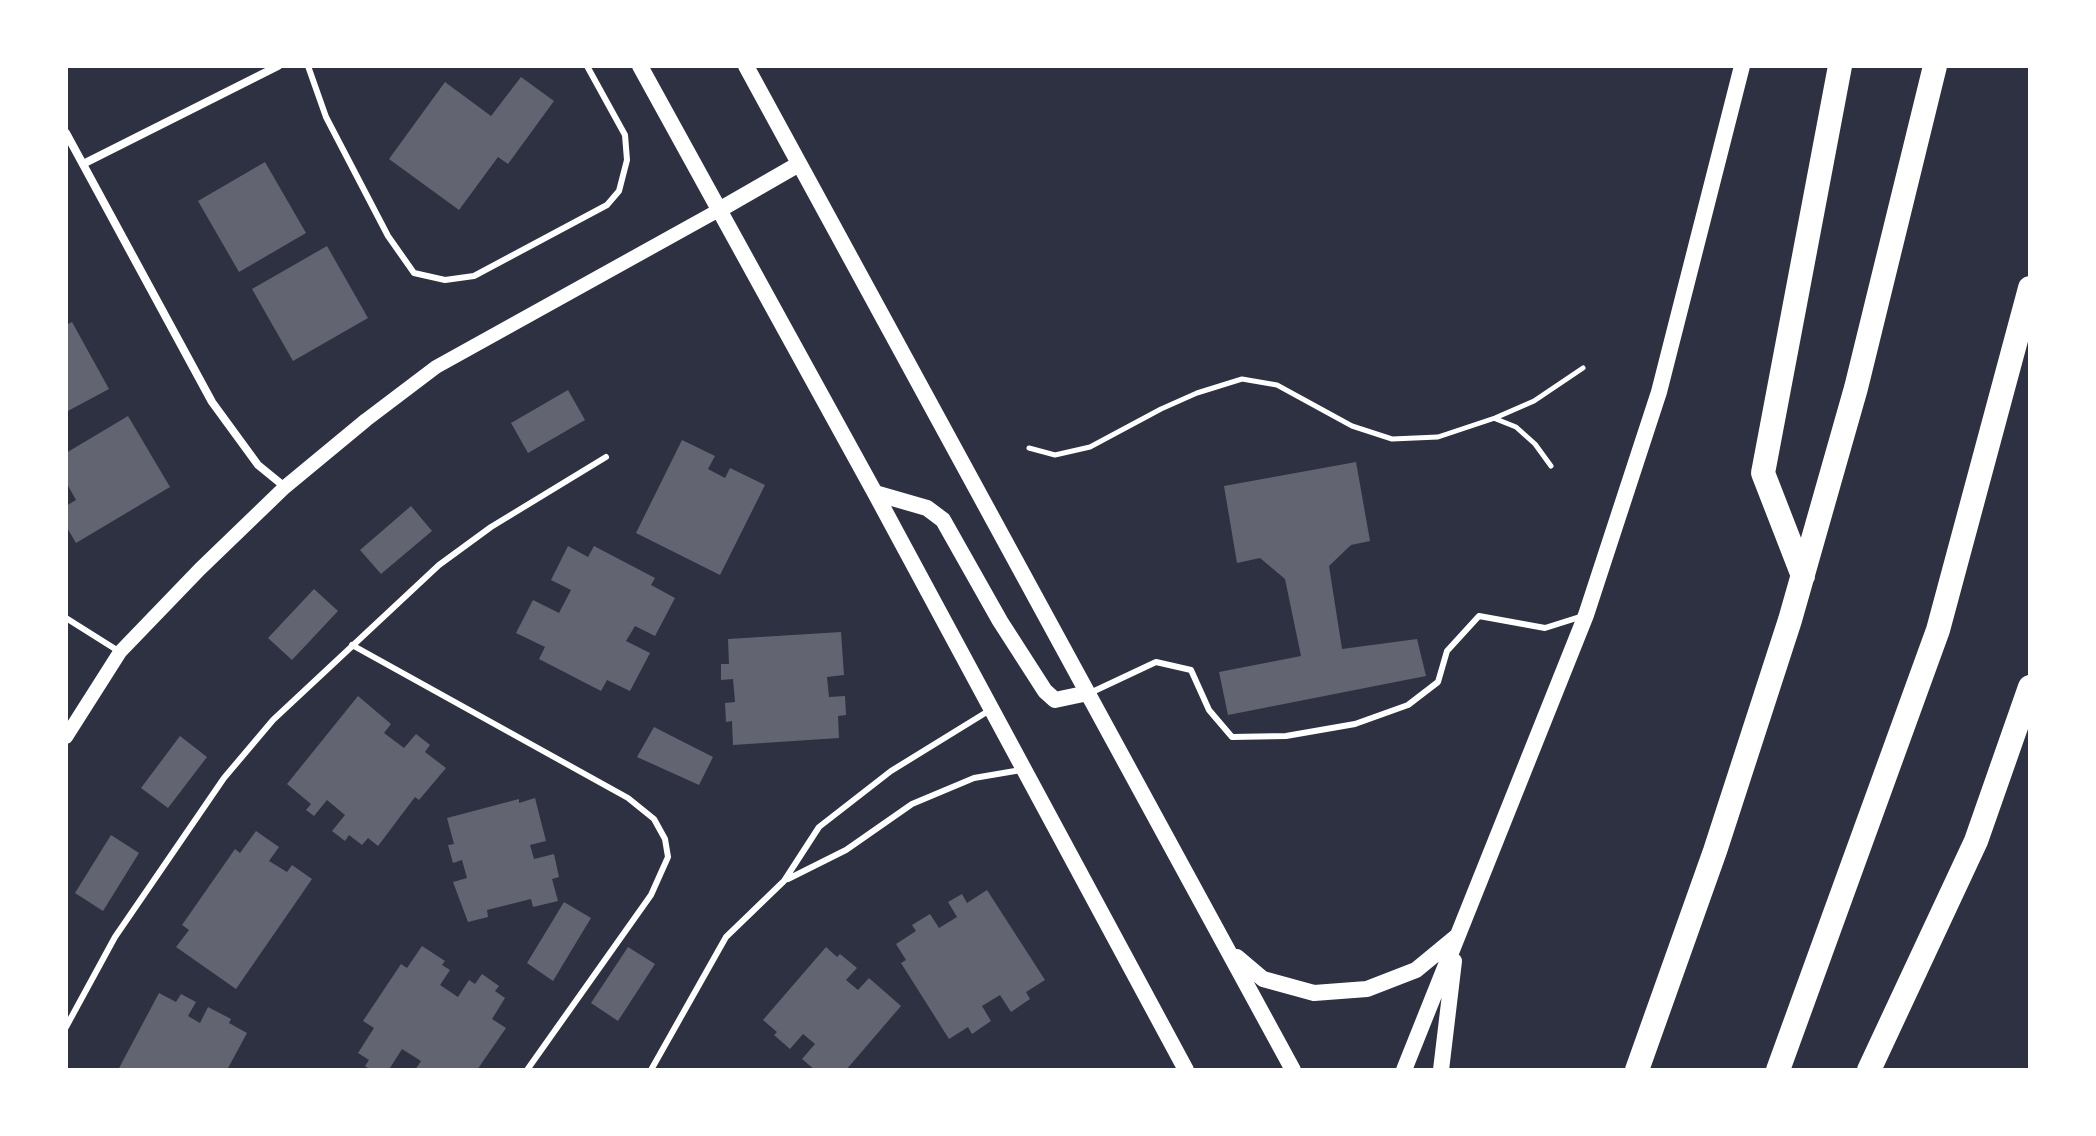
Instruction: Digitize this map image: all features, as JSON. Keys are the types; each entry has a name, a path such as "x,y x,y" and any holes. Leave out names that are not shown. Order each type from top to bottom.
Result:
{"highway":[{"path":"1803,576 1763,473 1840,66"},
{"path":"1637,1070 1720,837 1803,576 1879,302 1935,66"},
{"path":"1778,1070 1938,630 2030,288"},
{"path":"1869,1070 1976,841 2030,687"}],"main road":[{"path":"640,66 875,493 1186,1070"},
{"path":"746,66 1293,1070"},
{"path":"1404,1070 1586,615 1659,392 1742,66"},
{"path":"719,210 799,164"},
{"path":"875,493 927,508 943,520 1000,621 1045,691 1055,700 1088,693"},
{"path":"1227,948 1263,979 1314,993 1367,989 1416,970 1457,936"},
{"path":"1441,1070 1457,936"}],"street":[{"path":"83,164 278,66"},
{"path":"66,133 212,402 258,465 285,487"},
{"path":"66,737 120,652 285,487 366,420 436,367 719,210"}],"lane":[{"path":"308,66 326,117 388,236 414,273 445,280 474,276 607,205 619,191 627,160 625,135 587,66"},
{"path":"66,1027 115,937 224,778 273,720 439,565 491,527 606,457"},
{"path":"1088,693 1156,662 1166,664 1191,670 1209,710 1232,737 1286,736 1355,724 1408,705 1438,682 1447,651 1479,616 1545,628 1586,615"},
{"path":"66,618 120,652"},
{"path":"352,645 628,798 654,819 665,839 668,857 651,895 527,1070"},
{"path":"651,1070 726,937 784,881 819,827 891,771 992,709"},
{"path":"784,881 846,850 912,804 974,778 1023,769"}],"path":[{"path":"1029,448 1055,455 1090,447 1161,409 1197,393 1242,379 1277,385 1352,426 1392,439 1438,437 1534,401 1583,368"},
{"path":"1495,418 1516,427 1535,444 1551,466"}],"building":[{"path":"521,77 554,101 508,164 498,157 459,210 389,159 445,82 491,116"},
{"path":"265,162 306,233 239,272 198,201"},
{"path":"327,246 368,318 293,361 252,289"},
{"path":"72,322 109,389 66,412 66,325"},
{"path":"568,390 585,420 528,453 511,423"},
{"path":"128,416 170,487 76,543 66,526 66,506 76,500 66,482 66,453"},
{"path":"682,440 715,456 708,469 725,478 730,468 765,485 720,575 636,533"},
{"path":"1356,462 1370,541 1351,545 1329,566 1342,649 1417,639 1426,676 1228,715 1219,672 1301,656 1285,579 1260,558 1237,563 1224,486"},
{"path":"411,506 432,531 381,574 360,550"},
{"path":"568,546 588,557 594,546 655,578 651,585 675,598 655,636 635,626 626,641 650,653 630,691 607,680 601,691 539,659 545,647 516,633 533,600 559,613 571,590 551,580"},
{"path":"314,589 338,611 292,660 268,638"},
{"path":"841,632 844,675 827,677 829,697 845,696 846,715 838,716 839,738 733,745 732,721 726,722 725,703 735,702 733,679 721,680 721,664 729,664 728,639"},
{"path":"358,696 391,724 384,733 404,748 416,734 430,745 425,752 446,768 419,800 415,797 378,846 368,838 362,845 349,835 345,841 332,831 345,815 327,800 314,816 306,810 311,804 287,784"},
{"path":"654,727 713,757 699,785 637,757"},
{"path":"180,736 207,757 168,808 141,788"},
{"path":"535,798 546,841 530,845 534,859 554,854 559,877 552,879 558,901 533,907 531,899 487,910 488,917 468,922 453,882 467,878 462,860 453,863 448,845 454,844 447,818 519,799 519,803"},
{"path":"256,831 279,847 269,861 287,872 292,865 312,879 236,989 176,947 189,930 182,925 235,849 240,853"},
{"path":"111,835 139,853 103,911 75,893"},
{"path":"987,890 1045,980 1026,992 1030,999 1011,1012 1000,995 982,1006 991,1021 972,1034 968,1027 949,1039 901,963 906,960 896,944 916,931 912,925 930,914 939,928 957,917 948,902 962,894 967,903"},
{"path":"564,902 591,918 553,981 527,963"},
{"path":"422,946 445,961 442,965 450,970 440,985 458,997 469,980 475,984 482,974 499,986 495,991 505,998 492,1019 506,1028 477,1070 415,1070 421,1061 402,1049 390,1068 371,1070 365,1066 369,1060 358,1053 374,1028 363,1021 401,964 407,968"},
{"path":"628,947 655,964 618,1021 591,1003"},
{"path":"826,947 857,968 846,980 858,990 869,978 901,1006 846,1070 815,1070 802,1059 815,1044 803,1034 790,1049 763,1020"},
{"path":"159,993 176,1002 181,994 196,1002 188,1016 200,1023 208,1007 231,1019 229,1023 247,1033 227,1070 118,1070"}]}
